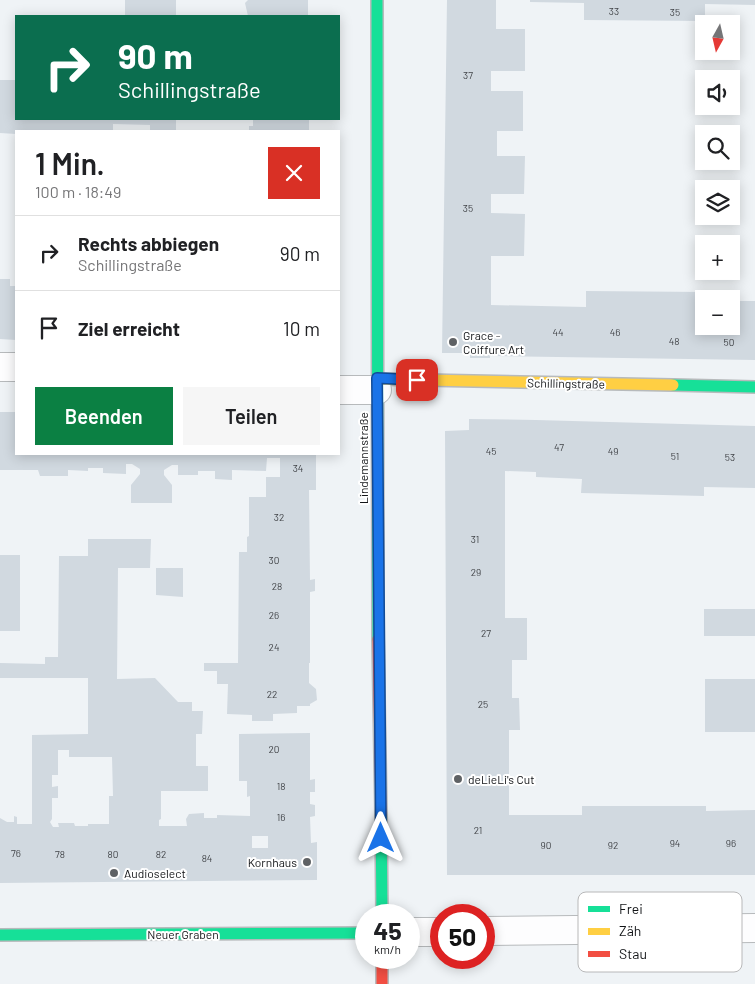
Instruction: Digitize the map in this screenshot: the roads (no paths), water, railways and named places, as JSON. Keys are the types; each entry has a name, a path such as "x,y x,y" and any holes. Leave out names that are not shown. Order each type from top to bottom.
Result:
{"main road":[{"name":"Lindemannstraße","path":"377,0 377,571 382,904"},
{"name":"Schillingstraße","path":"377,384 755,387"},
{"name":"Neuer Graben","path":"0,935 355,933"},
{"path":"382,969 382,984"}],"street":[{"path":"0,367 15,367"},
{"name":"Schillingstraße","path":"340,390 377,384"},
{"path":"742,928 755,928"},
{"path":"495,931 578,930"}],"place":[{"name":"Grace - Coiffure Art","path":"453,342"},
{"name":"deLieLi's Cut","path":"458,779"},
{"name":"Kornhaus","path":"307,862"},
{"name":"Audioselect","path":"114,873"}]}
